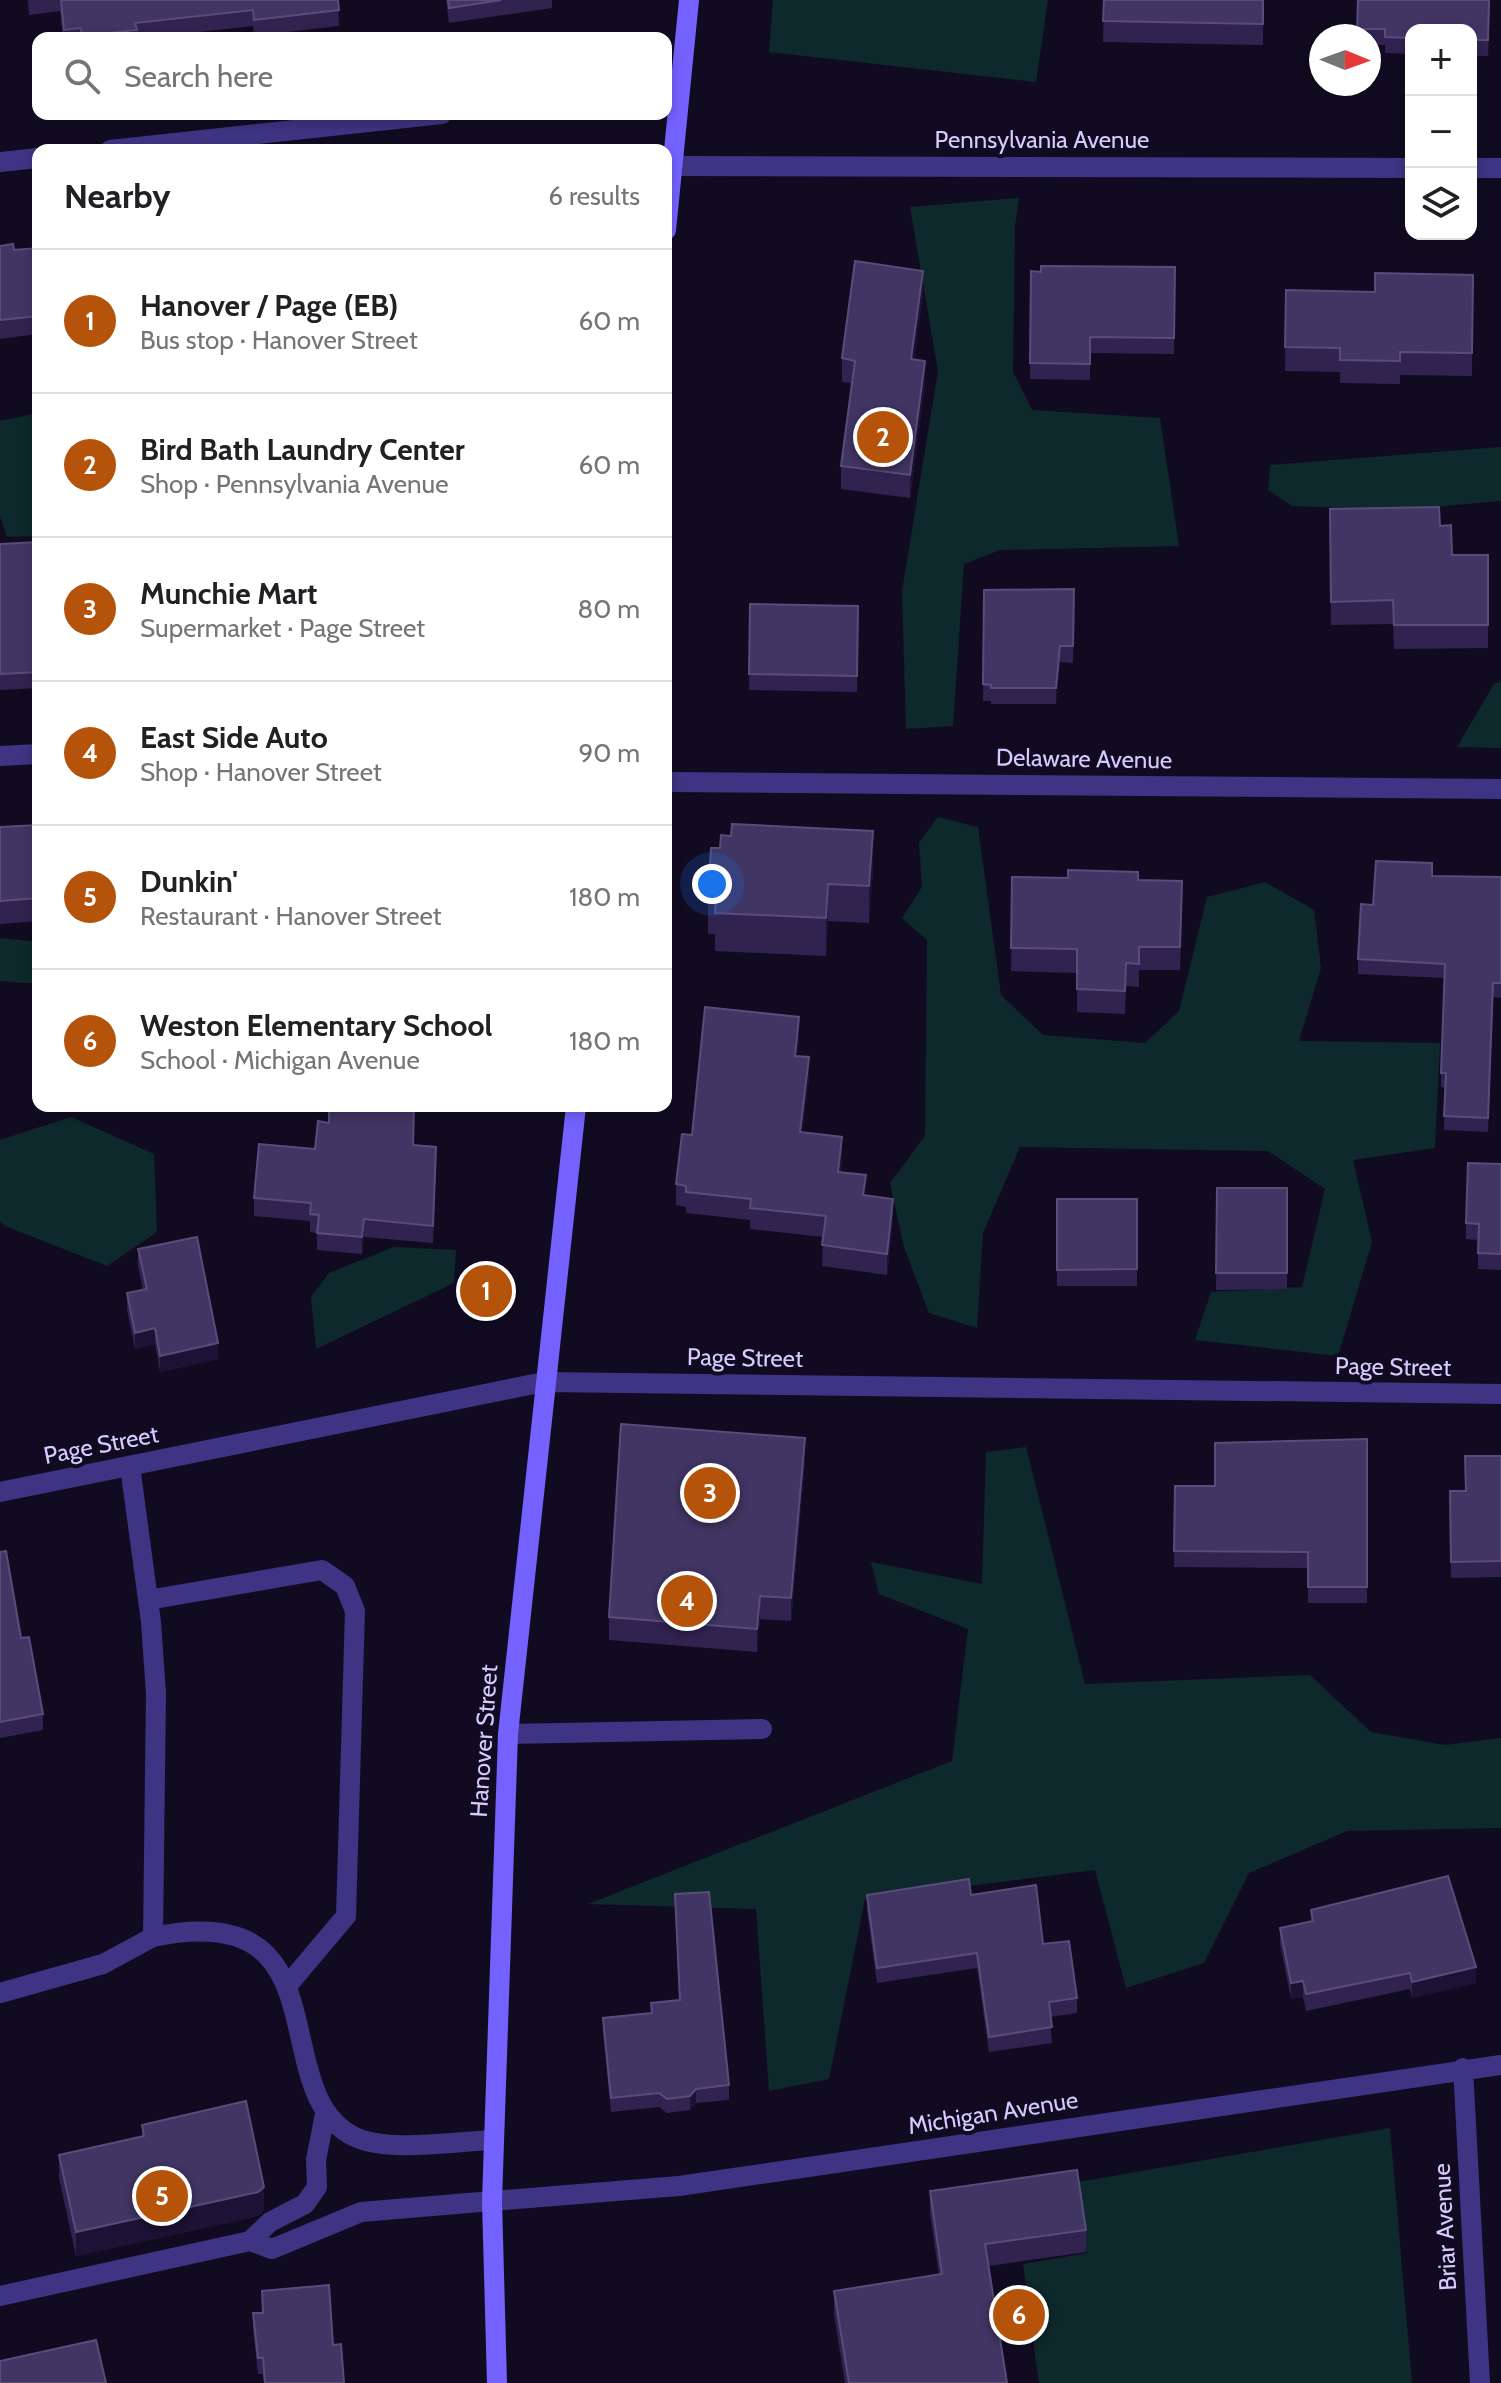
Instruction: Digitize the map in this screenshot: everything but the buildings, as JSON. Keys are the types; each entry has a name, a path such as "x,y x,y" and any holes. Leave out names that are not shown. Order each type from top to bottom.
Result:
{"main road":[{"path":"672,175 673,89 689,0"},
{"name":"Hanover Street","path":"497,2383 492,2201 508,1734 575,1112"}],"street":[{"path":"165,144 387,120"},
{"path":"0,162 32,159"},
{"name":"Pennsylvania Avenue","path":"673,166 1405,168"},
{"path":"1477,168 1501,168"},
{"path":"0,756 32,754"},
{"name":"Delaware Avenue","path":"672,782 1501,789"},
{"name":"Page Street","path":"0,1492 544,1382 1501,1394"},
{"path":"130,1466 148,1600 156,1693 153,1937"},
{"path":"148,1600 322,1570 345,1586 355,1611 346,1916 287,1986"},
{"path":"508,1734 762,1729"},
{"path":"0,1993 103,1964 153,1937 191,1929 245,1939 268,1958 287,1986 325,2114 316,2160 317,2187 305,2204 270,2222 250,2241 0,2296"},
{"name":"Michigan Avenue","path":"250,2241 272,2249 361,2212 679,2186 1463,2068 1501,2065"},
{"name":"Briar Avenue","path":"1463,2068 1480,2383"},
{"path":"325,2114 354,2136 381,2144 494,2140"}],"green space":[{"path":"773,0 1048,0 1036,82 769,52"},
{"path":"1019,198 1015,226 1013,372 1032,410 1160,418 1179,546 1000,550 964,564 953,726 906,729 902,591 938,371 910,207"},
{"path":"32,414 32,536 7,537 0,517 0,421"},
{"path":"1501,447 1501,501 1398,510 1292,506 1268,490 1270,465"},
{"path":"1501,681 1501,748 1457,747 1494,684"},
{"path":"938,817 978,827 1001,995 1043,1035 1145,1043 1179,1011 1207,897 1265,882 1314,910 1321,968 1299,1041 1440,1043 1435,1148 1353,1160 1372,1242 1338,1356 1195,1340 1211,1292 1302,1287 1325,1189 1268,1151 1020,1147 983,1233 977,1328 929,1313 904,1247 890,1183 925,1136 927,940 902,918 922,887 919,843"},
{"path":"0,938 32,941 32,984 0,981"},
{"path":"71,1117 154,1154 157,1232 107,1266 5,1226 0,1221 0,1140"},
{"path":"394,1247 456,1250 454,1283 316,1349 311,1297 329,1273"},
{"path":"1026,1447 1085,1684 1310,1675 1371,1732 1445,1745 1501,1738 1501,1828 1347,1831 1249,1873 1204,1963 1126,1988 1095,1870 865,1899 829,2079 769,2091 756,1909 588,1904 952,1761 968,1629 879,1594 871,1562 982,1584 986,1452"},
{"path":"1390,2128 1412,2383 1039,2383 1023,2264 1087,2253 1078,2182"}],"place":[{"name":"Bird Bath Laundry Center","path":"883,437"},
{"name":"Hanover / Page (EB)","path":"486,1291"},
{"name":"Munchie Mart","path":"710,1493"},
{"name":"East Side Auto","path":"687,1601"},
{"name":"Dunkin'","path":"162,2196"},
{"name":"Weston Elementary School","path":"1019,2315"}]}
